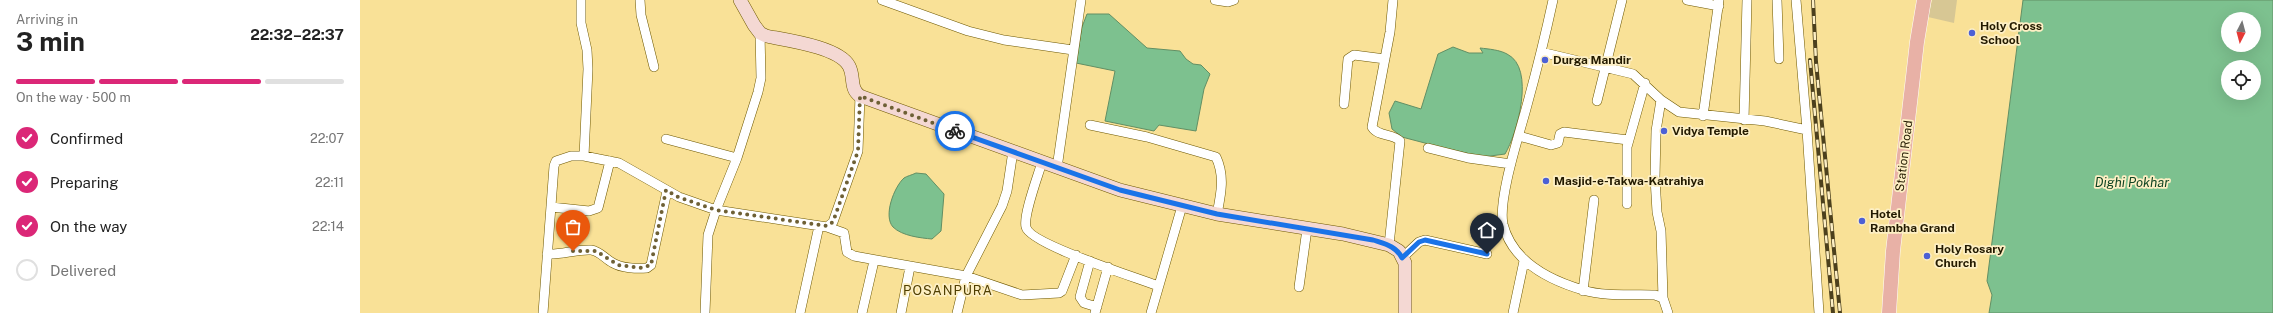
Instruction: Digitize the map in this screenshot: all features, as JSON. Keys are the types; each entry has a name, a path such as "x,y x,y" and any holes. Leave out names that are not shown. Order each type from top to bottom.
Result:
{"main road":[{"path":"740,0 760,33 766,36 815,46 836,55 849,65 853,88 860,96 1120,190 1217,214 1373,240 1389,245 1399,251 1406,273 1405,313"},
{"name":"Station Road","path":"1889,313 1893,251 1917,42 1924,0"}],"street":[{"path":"581,0 581,18 588,69 584,156"},
{"path":"640,0 641,15 654,67"},
{"path":"882,0 968,31 1004,40 1073,50"},
{"path":"1057,168 1081,0"},
{"path":"1215,0 1228,2 1234,0"},
{"path":"1389,245 1400,141 1397,138 1377,132 1372,127 1385,59 1393,0"},
{"path":"1553,0 1541,52 1511,164 1502,210 1503,224 1510,243 1524,261 1548,276 1583,290 1655,295 1663,298"},
{"path":"1597,101 1604,67 1622,0"},
{"path":"1687,0 1719,3 1703,116"},
{"path":"1744,120 1747,0"},
{"path":"1777,0 1779,59"},
{"path":"1796,0 1808,130 1819,313"},
{"path":"705,313 708,235 716,210 737,158 761,78 760,33"},
{"path":"1541,52 1633,74 1645,83 1661,100 1679,112 1808,130"},
{"path":"1344,104 1348,59 1354,55 1385,59"},
{"path":"1627,204 1628,140 1645,83"},
{"path":"823,226 833,222 858,151 860,96"},
{"path":"1661,100 1656,131 1655,178 1657,212 1662,231 1663,298 1668,313"},
{"path":"1090,125 1147,137 1211,154 1216,157 1221,177 1221,191 1217,214"},
{"path":"1519,136 1551,145 1558,143 1560,134 1564,132 1628,140"},
{"path":"666,139 737,158"},
{"path":"1428,148 1468,158 1511,164"},
{"path":"957,313 966,276 1002,206 1006,191 1012,151"},
{"path":"543,313 554,166 556,161 564,157 584,156 610,161 631,168 678,197 716,210 823,226 844,233 850,255 874,261 966,276 1015,294 1056,295 1062,291 1076,255"},
{"path":"551,207 589,211 598,208 610,161"},
{"path":"1042,162 1026,218 1026,229 1036,239 1158,286"},
{"path":"547,254 558,255 581,250 591,250 596,251 618,265 647,268 651,265 666,190"},
{"path":"1583,290 1594,200"},
{"path":"1150,313 1182,206"},
{"path":"800,313 823,226"},
{"path":"1299,287 1307,229"},
{"path":"1402,258 1419,242 1425,240 1487,254"},
{"path":"862,313 874,261"},
{"path":"1090,261 1080,297 1084,303 1096,310 1108,267"},
{"path":"1513,313 1524,261"},
{"path":"901,313 910,267"}],"shaded area":[{"path":"1932,0 1957,0 1954,23 1928,17"}],"water":[{"name":"Dighi Pokhar","path":"2023,0 2273,0 2273,313 1989,313 1992,295 1987,281"},
{"path":"1087,14 1109,14 1147,48 1180,51 1186,59 1193,64 1201,65 1210,74 1204,89 1196,131 1159,125 1154,131 1105,121 1115,71 1076,63 1082,27"},
{"path":"1453,47 1469,53 1483,53 1480,48 1498,51 1507,54 1516,61 1521,73 1521,102 1519,117 1510,145 1505,154 1483,157 1402,137 1392,129 1389,113 1395,101 1421,109 1438,54"},
{"path":"916,173 926,174 944,194 941,231 932,239 901,233 893,227 890,222 889,209 893,195 904,178"}],"railway":[{"path":"1813,0 1816,62 1840,313"},
{"path":"1810,60 1833,313"}],"way so far":[{"path":"573,251 596,251 618,265 647,268 651,265 658,222 666,190 678,197 716,210 740,215 827,226 833,222 858,151 860,96 955,131"}],"place":[{"name":"Holy Cross School","path":"1972,33"},
{"name":"Durga Mandir","path":"1545,60"},
{"name":"Vidya Temple","path":"1664,131"},
{"name":"Masjid-e-Takwa-Katrahiya","path":"1546,181"},
{"name":"Hotel Rambha Grand","path":"1862,221"},
{"name":"Holy Rosary Church","path":"1927,256"}],"district":[{"name":"POSANPURA","path":"948,290"}],"route":[{"path":"955,131 1120,190 1217,214 1373,240 1389,245 1399,251 1402,258 1422,240 1487,254"}]}
